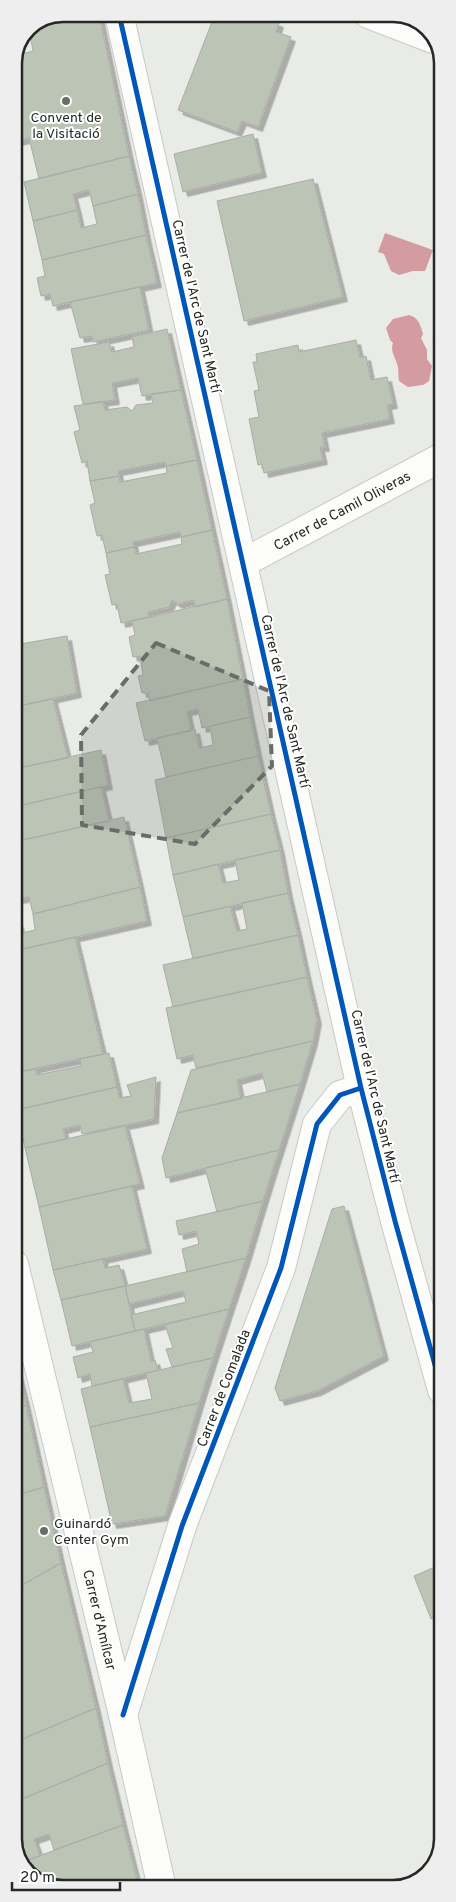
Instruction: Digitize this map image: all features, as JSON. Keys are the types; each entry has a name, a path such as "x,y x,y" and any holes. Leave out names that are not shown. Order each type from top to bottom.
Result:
{"street":[{"name":"Carrer de l'Arc de Sant Martí","path":"121,22 361,1088 397,1230 434,1362"},
{"path":"391,23 421,35"},
{"name":"Carrer de Camil Oliveras","path":"243,563 434,461"},
{"name":"Carrer de Comalada","path":"123,1715 182,1526 281,1268 317,1124 340,1095 361,1088"},
{"name":"Carrer d'Amílcar","path":"22,1326 123,1715 160,1879"}],"highlighted area":[{"path":"156,643 269,691 272,766 195,844 82,825 81,735"}],"shaded area":[{"path":"385,233 433,250 425,271 413,271 399,275 391,271 384,254 378,252"},
{"path":"409,315 420,324 423,334 421,338 427,350 427,359 432,366 429,381 423,385 408,387 399,381 398,366 392,351 393,343 386,328 393,319"}],"building":[{"name":"Convent de la Visitació","path":"64,22 101,22 129,156 39,179 29,138 22,140 22,64 24,53 33,51 31,39 41,29 48,26"},
{"path":"212,22 278,23 276,32 291,37 258,127 242,121 237,132 178,110"},
{"path":"253,134 262,173 183,192 174,154"},
{"path":"129,156 138,194 93,206 89,190 73,194 77,210 33,221 24,182"},
{"path":"313,179 343,297 244,321 217,201"},
{"path":"138,194 146,235 42,260 33,221 77,210 81,228 97,224 93,206"},
{"path":"146,235 157,283 53,306 50,294 41,296 37,278 45,276 42,260"},
{"path":"140,287 149,330 93,342 92,336 80,338 70,302"},
{"path":"167,329 181,390 142,396 138,378 112,383 115,400 83,404 71,349 109,342 112,352 134,347 132,337"},
{"path":"356,340 360,358 366,356 371,380 387,377 393,404 387,405 390,419 322,433 325,447 320,447 323,460 264,473 262,464 258,465 249,419 259,417 254,391 259,390 253,362 257,362 256,354 298,345 299,352"},
{"path":"181,390 197,460 166,466 165,462 118,471 119,476 90,481 87,461 82,463 74,432 80,430 74,406 103,402 105,410 127,407 132,411 136,405 153,403 151,394"},
{"path":"197,460 212,530 181,537 180,532 133,542 134,547 106,553 102,535 97,536 90,505 95,503 90,481 119,476 120,482 167,473 166,466"},
{"path":"212,530 227,599 195,607 194,600 178,604 172,600 169,607 148,612 149,617 121,623 117,604 112,605 105,575 110,574 106,553 134,547 136,554 182,544 181,537"},
{"path":"227,599 243,679 150,701 148,693 142,693 138,676 143,675 140,656 133,657 129,637 135,635 132,621"},
{"path":"67,636 77,693 22,705 22,644"},
{"path":"243,679 250,717 202,728 198,709 187,711 191,731 145,741 136,703"},
{"path":"53,699 68,758 22,767 22,705"},
{"path":"250,717 258,756 166,777 157,738 195,729 199,748 213,745 210,726"},
{"path":"101,750 108,785 22,805 22,767"},
{"path":"258,756 271,814 166,838 155,780"},
{"path":"101,787 109,821 22,840 22,805"},
{"path":"271,814 280,850 173,875 166,838"},
{"path":"124,817 140,887 33,914 29,897 22,898 22,840"},
{"path":"280,850 288,893 183,917 173,875 218,864 223,883 239,880 235,860"},
{"path":"140,887 147,921 22,949 22,933 35,930 33,914"},
{"path":"288,893 298,935 193,959 183,917 230,906 237,931 247,929 242,903"},
{"path":"298,935 307,977 173,1007 163,965"},
{"path":"75,937 103,1054 22,1071 22,949"},
{"path":"307,977 317,1020 313,1041 196,1068 193,1055 177,1059 166,1008"},
{"path":"313,1041 300,1084 267,1092 262,1073 237,1080 241,1099 177,1113 191,1070"},
{"path":"109,1053 117,1087 22,1109 22,1072 36,1069 37,1075 81,1066 80,1059"},
{"path":"156,1077 154,1119 82,1134 80,1125 63,1129 66,1139 25,1148 22,1134 22,1109 117,1087 119,1098 131,1096 127,1085"},
{"path":"300,1084 279,1150 166,1178 162,1158 177,1113"},
{"path":"125,1126 140,1184 39,1207 25,1148"},
{"path":"279,1150 263,1201 217,1212 205,1168"},
{"path":"132,1186 147,1249 53,1270 39,1207"},
{"path":"263,1201 246,1258 187,1272 182,1249 199,1244 196,1231 179,1235 176,1221"},
{"path":"344,1206 384,1356 317,1391 280,1401 275,1388 332,1209"},
{"path":"246,1258 229,1309 135,1331 131,1315 186,1302 183,1291 129,1304 125,1286"},
{"path":"103,1259 105,1268 119,1265 125,1286 61,1300 53,1270"},
{"path":"125,1286 135,1331 72,1346 61,1300"},
{"path":"229,1309 213,1358 172,1367 166,1349 173,1348 165,1325"},
{"path":"144,1329 151,1361 155,1360 158,1370 92,1386 90,1374 78,1378 73,1357 93,1352 90,1342"},
{"path":"213,1358 199,1403 90,1427 81,1389 123,1379 129,1403 152,1399 146,1373"},
{"path":"22,1388 26,1405 22,1407"},
{"path":"199,1403 165,1516 112,1524 90,1427"},
{"path":"26,1405 44,1487 22,1494 22,1407"},
{"path":"44,1487 61,1563 22,1585 22,1494"},
{"path":"61,1563 96,1708 22,1739 22,1585"},
{"path":"434,1567 434,1618 431,1619 414,1576"},
{"path":"96,1708 108,1763 22,1799 22,1739"},
{"path":"108,1763 123,1825 54,1850 49,1834 34,1839 40,1856 29,1860 22,1838 22,1799"},
{"path":"123,1825 137,1879 53,1878 41,1873 29,1860"}],"cycle path":[{"path":"121,22 361,1088 434,1361"},
{"path":"123,1715 182,1526 281,1268 317,1124 340,1095 361,1088"}],"place":[{"name":"Convent de la Visitació","path":"66,101"},
{"name":"Guinardó Center Gym","path":"44,1531"}]}
